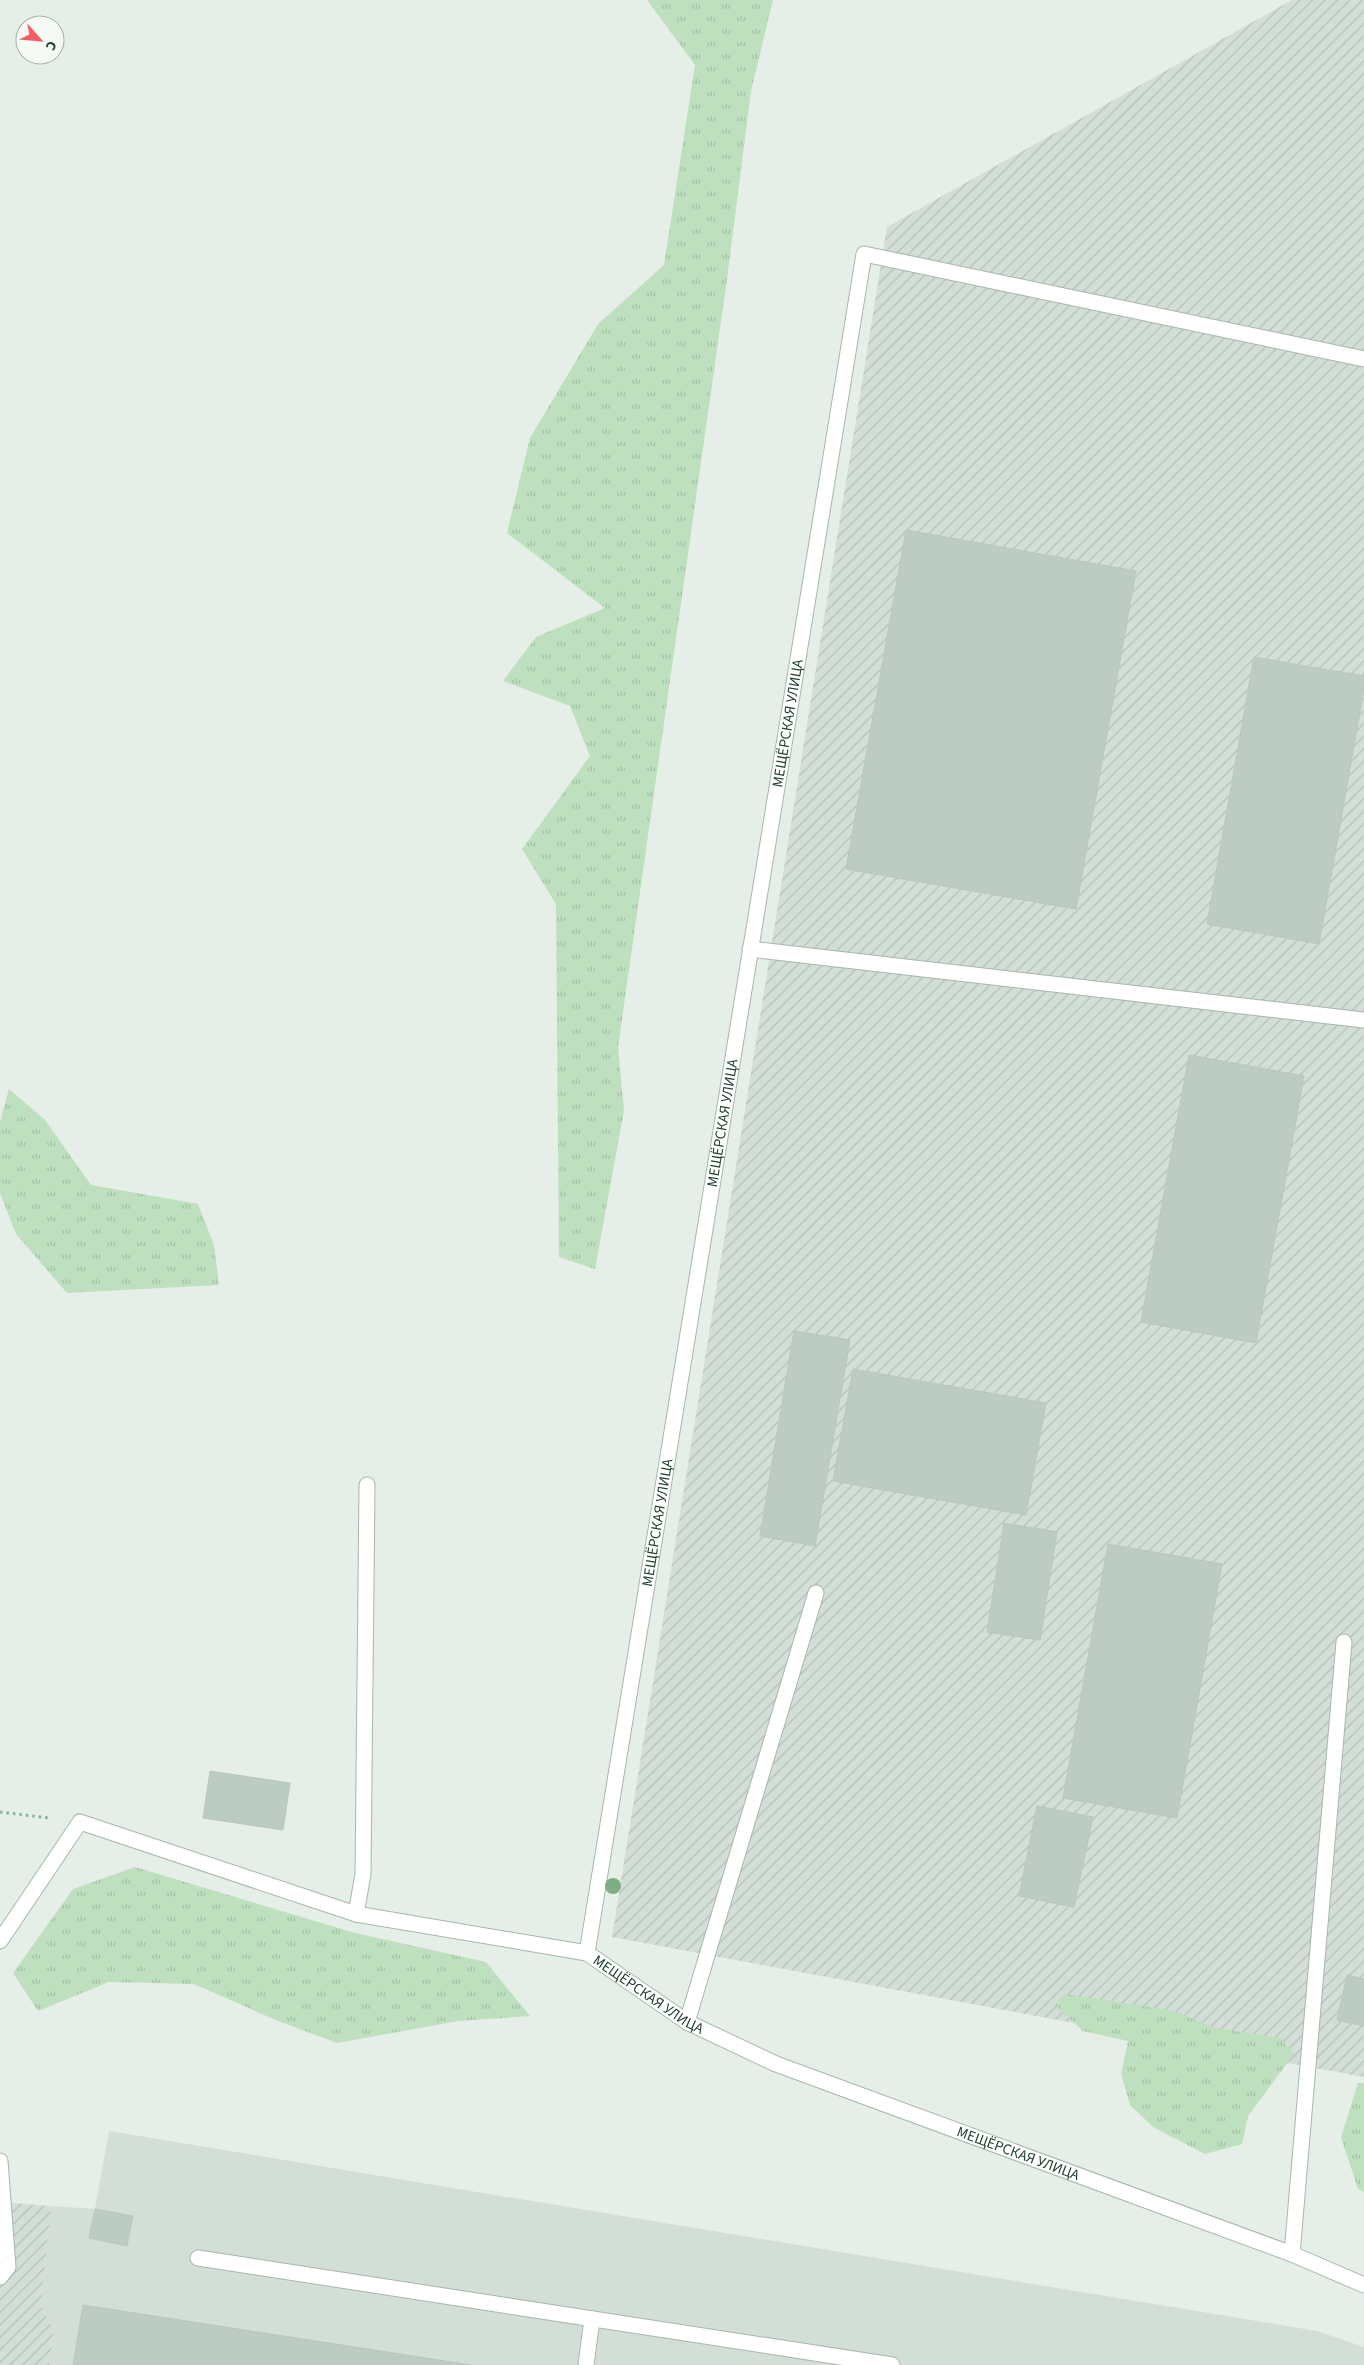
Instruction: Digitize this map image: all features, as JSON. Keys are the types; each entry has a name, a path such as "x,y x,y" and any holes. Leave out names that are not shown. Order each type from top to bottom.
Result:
{"street":[{"name":"МЕЩЁРСКАЯ УЛИЦА","path":"1364,359 864,254 587,1953 688,2022 776,2064 1292,2254 1364,2285"},
{"path":"750,949 1364,1020"},
{"path":"356,1914 363,1874 367,1485"},
{"path":"688,2022 816,1593"},
{"path":"1292,2254 1344,1642"},
{"path":"0,1941 80,1822 356,1914 587,1953"},
{"path":"0,2161 8,2267 0,2277"},
{"path":"198,2258 892,2365"},
{"path":"586,2365 592,2319"}],"path":[{"path":"0,1812 80,1822"}],"shaded area":[{"path":"1292,0 1364,0 1364,2077 612,1937 887,227"},
{"path":"109,2131 1317,2331 1364,2347 1364,2365 49,2365 54,2331 41,2306 51,2206 95,2209"},
{"path":"0,2202 51,2206 41,2306 54,2331 49,2365 0,2365"}],"green space":[{"path":"647,0 773,0 751,91 727,279 618,1047 624,1110 595,1269 559,1257 556,904 522,849 590,756 570,706 503,681 536,637 605,608 507,533 530,438 598,324 664,265 695,65"},
{"path":"9,1089 45,1120 91,1185 198,1204 214,1245 219,1285 67,1293 16,1234 0,1193 0,1122"},
{"path":"135,1867 355,1933 486,1962 530,2016 458,2021 337,2043 278,2021 194,1984 109,1982 38,2011 13,1973 73,1889"},
{"path":"1065,1994 1175,2011 1211,2027 1280,2038 1294,2054 1248,2116 1242,2144 1205,2154 1153,2127 1130,2105 1121,2074 1128,2041 1083,2031 1055,2005"},
{"path":"1358,2083 1364,2083 1364,2192 1358,2189 1341,2137"}],"building":[{"path":"906,530 1136,571 1076,909 846,869"},
{"path":"1254,657 1364,676 1364,689 1319,944 1207,924"},
{"path":"1189,1055 1304,1076 1256,1343 1141,1322"},
{"path":"794,1331 850,1340 815,1546 760,1536"},
{"path":"853,1369 1046,1403 1026,1515 833,1481"},
{"path":"1004,1523 1057,1532 1040,1640 987,1632"},
{"path":"1108,1544 1222,1564 1177,1818 1063,1798"},
{"path":"210,1771 290,1783 283,1830 203,1818"},
{"path":"1037,1806 1093,1817 1074,1907 1019,1896"},
{"path":"1347,1975 1364,1979 1364,2026 1337,2020"},
{"path":"95,2209 133,2216 127,2246 89,2238"},
{"path":"83,2305 471,2365 73,2365"}]}
